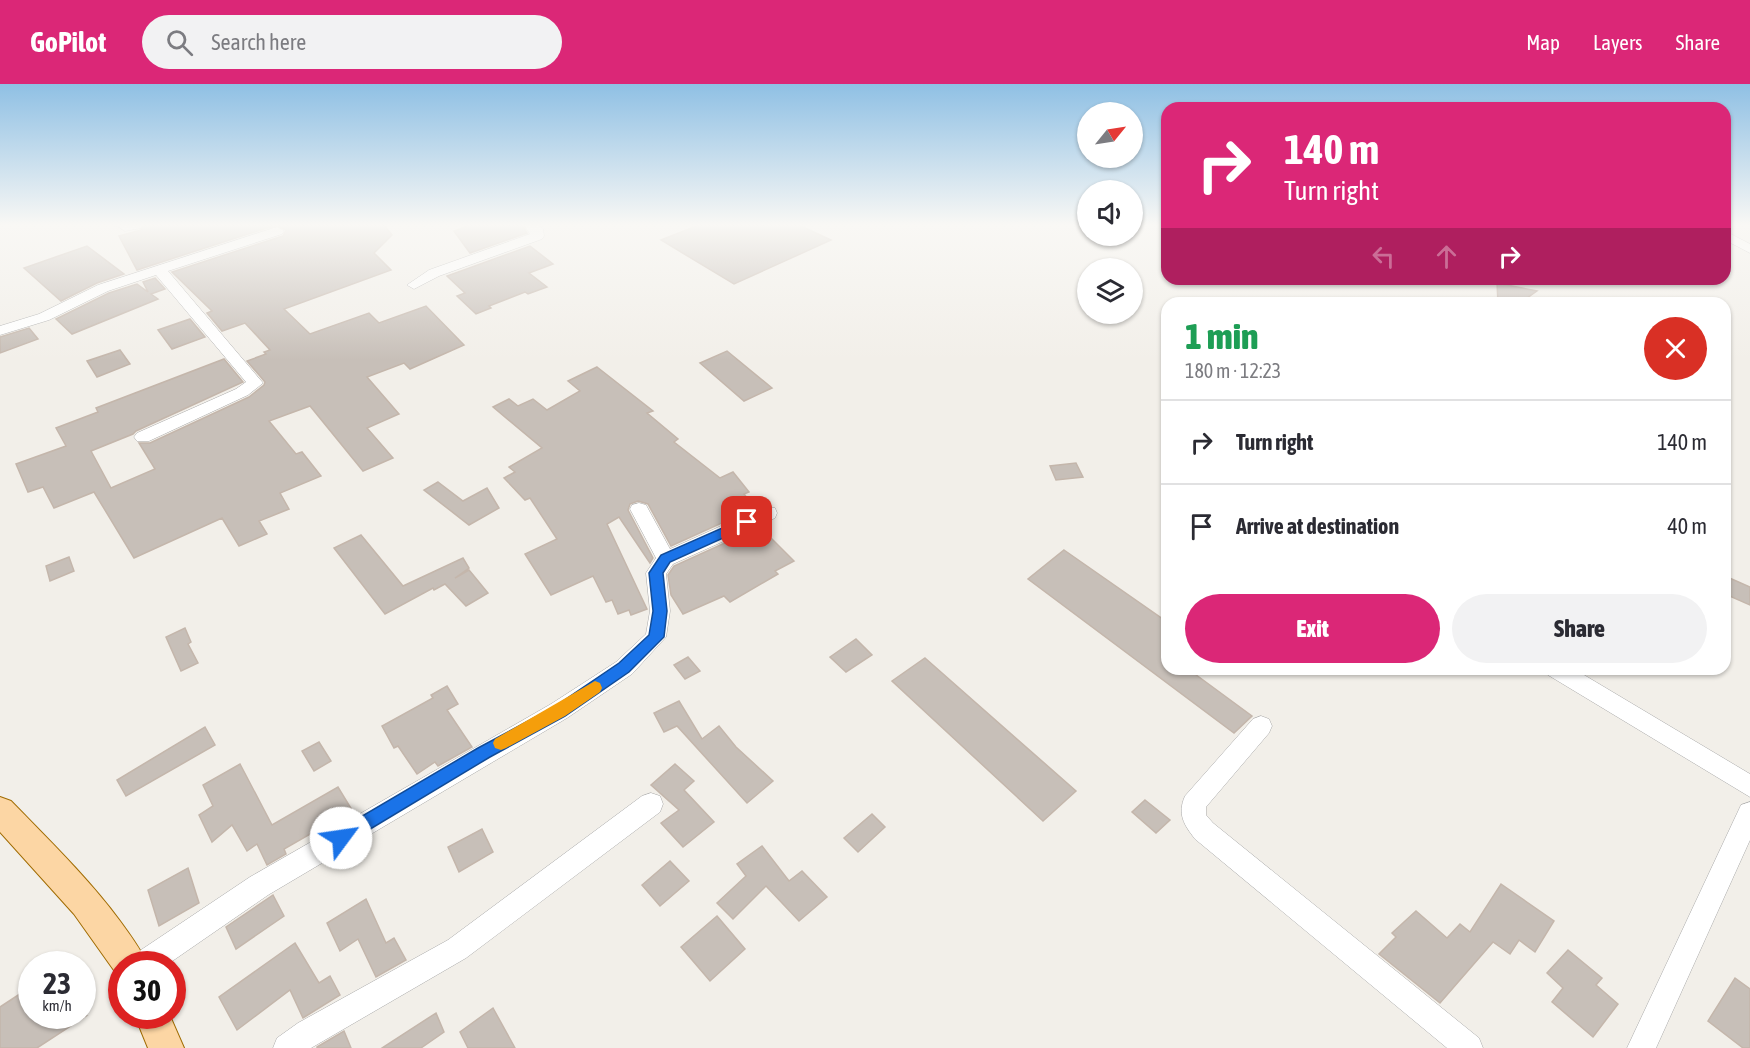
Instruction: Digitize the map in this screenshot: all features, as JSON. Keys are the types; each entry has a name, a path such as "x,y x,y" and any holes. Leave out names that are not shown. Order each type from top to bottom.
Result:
{"main road":[{"path":"0,811 67,882 122,951"},
{"path":"157,1029 165,1048"}],"street":[{"path":"0,331 44,317 104,288 159,270 255,383 243,392 143,437"},
{"path":"414,285 442,270"},
{"path":"639,509 666,558"},
{"path":"164,951 259,886 559,711 624,668 656,637 660,611 656,573 666,558 768,513"},
{"path":"1566,675 1750,786"},
{"path":"1261,726 1194,804 1194,819 1204,831 1469,1048"},
{"path":"287,1048 309,1033 457,949 651,804"},
{"path":"1641,1048 1750,813"}],"building":[{"path":"26,270 119,270 124,274 97,283 61,301"},
{"path":"178,270 391,270 284,309 310,334 369,313 379,323 426,306 464,345 410,369 404,363 367,377 399,414 367,428 393,458 363,471 310,406 269,421 296,454 302,452 321,476 280,493 289,509 259,521 267,534 239,546 222,518 134,558 94,492 54,508 43,487 28,492 16,464 66,446 56,428 98,412 96,408 224,359 243,382 133,434 91,451 111,488 155,469 139,443 150,443 249,397 264,385 265,382 247,361 266,354 264,352 270,350 245,323 222,331 207,313 212,311 172,272"},
{"path":"464,270 537,270 529,273 547,287 528,294 525,292 489,306 491,308 476,314 457,296 465,293 447,276"},
{"path":"711,270 765,270 734,284"},
{"path":"155,278 165,289 151,294 158,299 72,334 56,319 109,293 137,284 148,292 143,282"},
{"path":"1497,285 1537,291 1528,297 1498,297"},
{"path":"190,319 205,337 172,349 158,330"},
{"path":"29,328 38,339 0,353 0,337"},
{"path":"120,350 130,364 97,377 87,361"},
{"path":"727,351 772,388 744,401 700,363"},
{"path":"597,367 653,411 647,413 678,439 674,442 720,478 733,472 749,492 744,494 755,508 671,546 648,504 638,501 630,504 628,510 653,558 650,563 619,517 607,524 647,609 631,615 629,610 618,614 612,600 606,602 593,576 551,595 525,554 557,539 530,498 525,500 504,478 515,472 509,467 542,448 493,407 509,399 518,406 533,399 547,410 580,391 568,381"},
{"path":"1076,463 1083,477 1056,480 1050,466"},
{"path":"438,482 463,501 487,488 499,508 469,525 424,490"},
{"path":"760,527 794,561 775,571 778,574 730,602 724,596 683,614 671,595 668,575 674,566"},
{"path":"361,535 403,586 463,558 469,568 455,578 469,570 488,593 466,606 445,584 385,614 334,548"},
{"path":"1064,550 1161,618 1161,675 1196,675 1252,716 1234,733 1028,579"},
{"path":"69,557 74,571 50,581 46,566"},
{"path":"1731,579 1750,587 1750,605 1731,597"},
{"path":"185,628 191,642 188,644 198,663 181,671 166,637"},
{"path":"856,639 872,655 846,672 830,657"},
{"path":"688,657 700,671 685,679 674,665"},
{"path":"925,658 1076,791 1043,821 892,681"},
{"path":"447,686 458,704 447,710 472,747 438,766 435,762 417,774 398,746 394,748 382,726 433,698 431,695"},
{"path":"679,701 702,739 719,726 736,747 773,781 747,803 677,726 664,732 654,713"},
{"path":"205,727 215,745 126,796 117,780"},
{"path":"319,742 331,761 314,771 302,751"},
{"path":"240,764 272,825 338,787 352,810 284,849 286,854 267,865 257,844 247,851 232,825 212,842 199,815 213,806 203,785"},
{"path":"675,764 694,781 684,790 714,822 683,847 661,823 679,810 651,785"},
{"path":"1145,800 1170,820 1156,833 1132,812"},
{"path":"872,814 885,827 858,852 844,838"},
{"path":"482,829 493,852 459,872 448,847"},
{"path":"762,846 789,881 802,871 827,897 799,921 766,886 733,919 717,903 746,876 737,864"},
{"path":"670,861 689,881 660,906 642,885"},
{"path":"188,868 199,903 159,926 148,890"},
{"path":"1501,884 1554,921 1535,952 1519,940 1510,954 1493,942 1440,1003 1379,954 1396,937 1392,933 1416,911 1447,938 1460,924 1470,932"},
{"path":"273,895 284,916 236,949 226,927"},
{"path":"366,899 386,943 394,938 406,960 376,977 358,939 340,951 327,923"},
{"path":"717,916 745,949 710,981 681,947"},
{"path":"295,943 319,983 330,976 340,995 303,1018 290,990 237,1030 219,997"},
{"path":"1568,950 1602,978 1596,985 1618,1004 1593,1037 1552,1002 1563,988 1547,973"},
{"path":"1735,978 1750,989 1750,1048 1743,1048 1708,1021"},
{"path":"18,995 18,1029 66,1029 37,1048 0,1048 0,1007"},
{"path":"493,1008 515,1048 468,1048 460,1032"},
{"path":"436,1013 444,1032 421,1048 382,1048"},
{"path":"344,1031 351,1048 317,1048 317,1047"}],"slow traffic":[{"path":"501,743 595,688"}],"route":[{"path":"341,838 559,711 624,668 656,637 660,611 656,573 660,565 666,558 747,522"}]}
